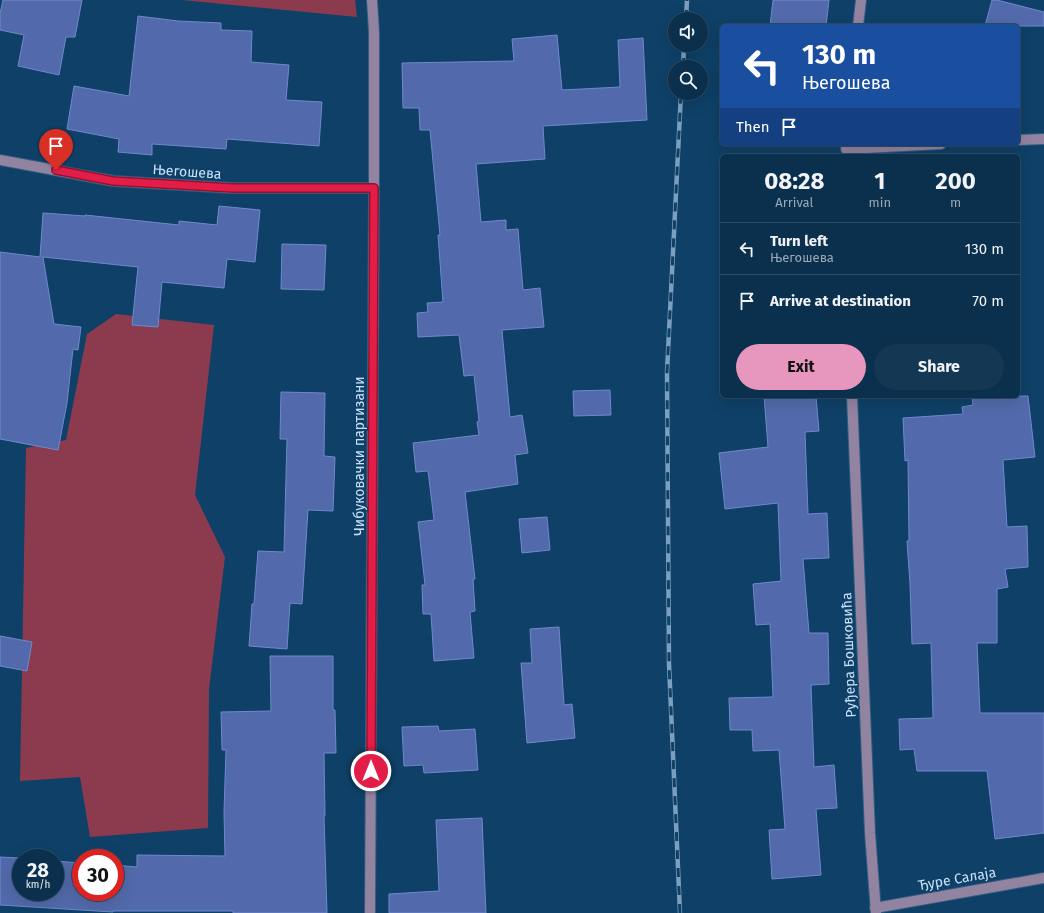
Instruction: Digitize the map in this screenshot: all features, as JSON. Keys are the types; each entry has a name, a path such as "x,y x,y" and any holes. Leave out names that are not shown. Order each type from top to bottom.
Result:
{"street":[{"name":"Чибуковачки партизани","path":"370,913 374,188 374,32 372,0"},
{"path":"858,24 861,0"},
{"path":"1020,140 1044,139"},
{"path":"846,150 909,146"},
{"name":"Његошева","path":"0,160 113,181 232,188 374,188"},
{"name":"Руђера Бошковића","path":"852,398 870,833 876,910"},
{"name":"Ђуре Салаја","path":"876,910 1044,878"}],"shaded area":[{"path":"182,0 355,0 357,17"},
{"path":"116,314 214,325 195,495 225,557 209,689 208,828 90,837 80,777 20,781 26,448 66,440 87,334"}],"building":[{"path":"3,0 82,0 75,37 66,37 59,75 18,66 24,35 0,30 0,14"},
{"path":"773,0 829,0 826,24 770,24"},
{"path":"992,0 1044,12 1044,26 986,24"},
{"path":"138,16 178,21 221,23 221,30 252,31 251,62 289,65 286,100 322,102 319,146 227,139 226,149 152,144 152,155 118,152 119,139 67,129 74,86 129,96"},
{"path":"557,35 562,90 620,87 618,40 643,38 647,120 543,126 545,159 476,164 481,222 506,220 506,230 518,229 523,290 540,288 544,327 502,330 510,417 522,415 528,453 515,455 518,484 465,492 475,579 473,579 475,611 470,612 474,658 434,661 431,614 423,614 422,585 425,585 418,522 434,520 428,471 416,472 413,443 479,435 477,422 479,421 474,375 464,376 459,335 418,337 417,313 428,312 427,303 443,302 438,235 440,235 430,130 420,130 419,108 403,108 402,63 514,61 512,39"},
{"path":"219,206 260,210 255,262 227,259 224,288 162,282 158,327 132,325 138,267 43,257 54,324 81,327 78,350 73,349 67,403 58,450 0,439 0,252 40,257 43,213 85,215 179,225 179,221 217,225"},
{"path":"282,244 326,245 324,290 281,289"},
{"path":"610,390 611,415 574,416 573,391"},
{"path":"281,392 325,393 324,456 335,457 333,511 308,510 302,604 290,603 287,649 249,646 258,551 284,552 287,439 280,439"},
{"path":"1020,396 1028,396 1035,457 1003,460 1007,527 1027,526 1028,567 1005,569 1008,587 997,589 997,643 977,643 980,713 1044,713 1044,833 995,839 987,771 917,771 914,749 900,750 899,719 933,718 931,643 912,644 907,541 909,541 908,460 905,461 903,418 963,414 962,407 973,405 972,398 1020,398"},
{"path":"764,398 816,398 819,431 805,432 808,514 827,513 829,558 803,559 809,633 828,633 829,684 811,685 814,767 834,765 837,808 816,809 821,875 772,879 769,830 785,829 779,750 753,751 752,730 730,730 729,698 773,697 770,624 756,625 753,584 781,581 778,503 725,509 719,453 768,447"},
{"path":"547,517 550,550 522,553 519,519"},
{"path":"559,627 564,705 572,704 575,738 527,743 521,663 532,663 530,629"},
{"path":"0,636 32,642 27,671 0,666"},
{"path":"270,656 333,656 333,710 335,710 336,753 324,753 327,913 233,913 233,911 113,912 0,905 0,857 12,858 12,901 64,901 64,862 72,862 72,901 124,901 124,866 137,867 137,855 225,856 224,812 226,750 222,750 221,712 271,711"},
{"path":"438,726 439,731 475,729 478,770 424,773 423,765 404,766 402,727"},
{"path":"482,818 486,913 389,913 389,894 439,891 436,820"}],"railway":[{"path":"686,12 687,0"},
{"path":"683,60 684,52"},
{"path":"680,913 669,664 667,372 681,100"}],"route":[{"path":"56,170 113,181 232,188 374,188 371,771"}]}
